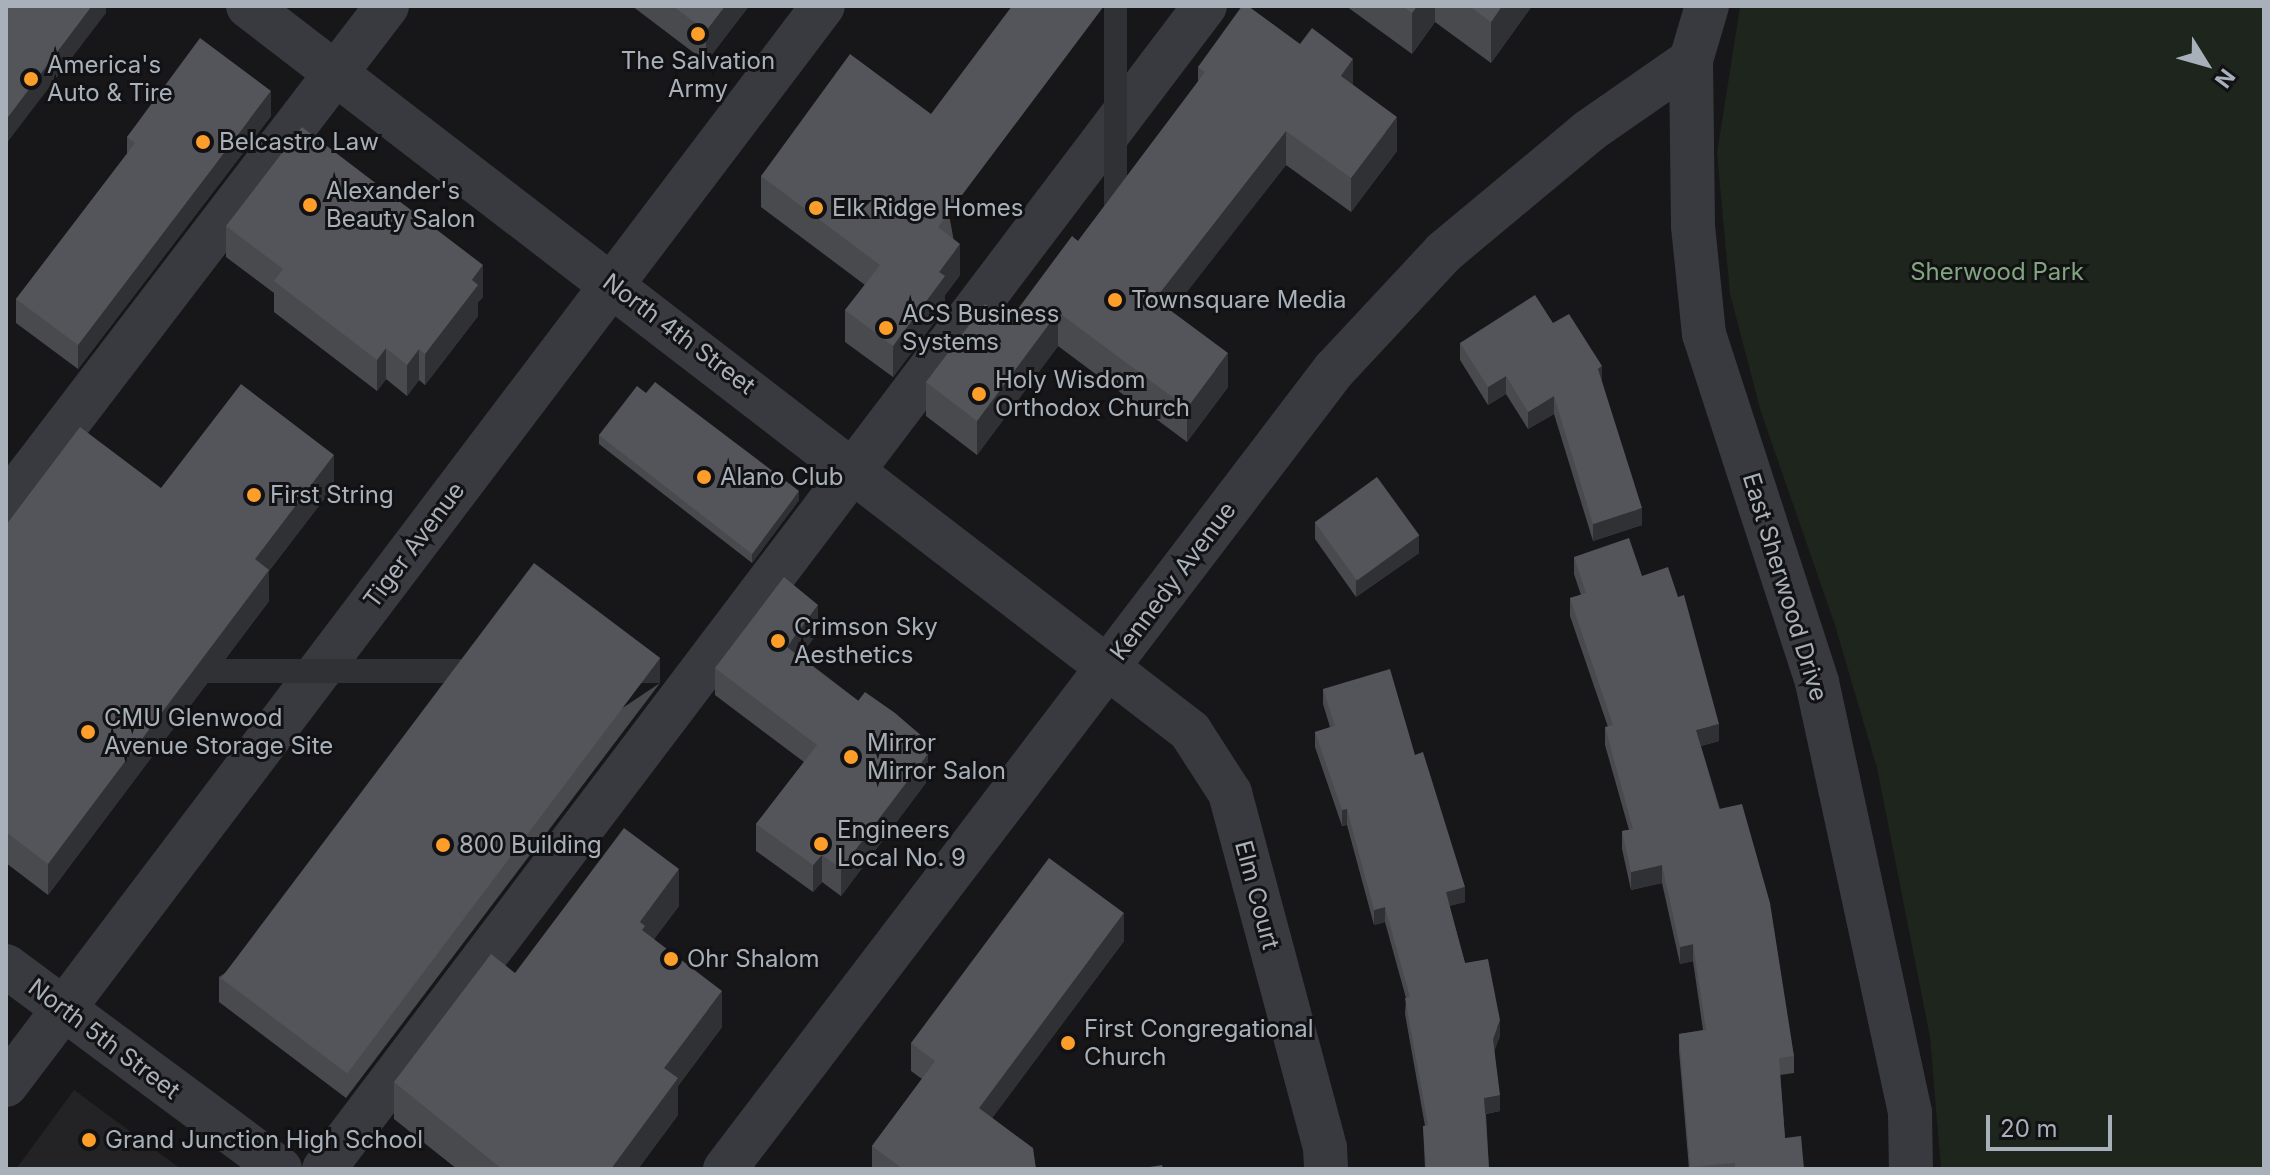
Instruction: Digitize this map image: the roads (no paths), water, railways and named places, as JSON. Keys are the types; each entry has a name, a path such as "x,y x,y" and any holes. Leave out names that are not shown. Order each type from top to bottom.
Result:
{"street":[{"name":"North 4th Street","path":"248,6 1110,664"},
{"path":"6,504 387,6"},
{"name":"Tiger Avenue","path":"6,1085 62,1007 823,6"},
{"path":"324,1169 1205,6"},
{"name":"East Sherwood Drive","path":"1707,6 1691,60 1693,226 1704,334 1817,682 1910,1113 1911,1169"},
{"name":"Kennedy Avenue","path":"725,1169 1334,370 1444,252 1589,131 1691,60"},
{"name":"Elm Court","path":"1110,664 1190,731 1230,793 1325,1148 1326,1169"},
{"name":"North 5th Street","path":"6,966 280,1169"}],"place":[{"name":"The Salvation Army","path":"698,34"},
{"name":"America's Auto & Tire","path":"31,79"},
{"name":"Belcastro Law","path":"203,142"},
{"name":"Alexander's Beauty Salon","path":"310,205"},
{"name":"Elk Ridge Homes","path":"816,208"},
{"name":"Townsquare Media","path":"1115,300"},
{"name":"ACS Business Systems","path":"886,328"},
{"name":"Holy Wisdom Orthodox Church","path":"979,394"},
{"name":"Alano Club","path":"704,477"},
{"name":"First String","path":"254,495"},
{"name":"Crimson Sky Aesthetics","path":"778,641"},
{"name":"CMU Glenwood Avenue Storage Site","path":"88,732"},
{"name":"Mirror Mirror Salon","path":"851,757"},
{"name":"Engineers Local No. 9","path":"821,844"},
{"name":"800 Building","path":"443,845"},
{"name":"Ohr Shalom","path":"671,959"},
{"name":"First Congregational Church","path":"1068,1043"},
{"name":"Grand Junction High School","path":"89,1140"}],"park label":[{"name":"Sherwood Park","path":"1997,272"}]}
